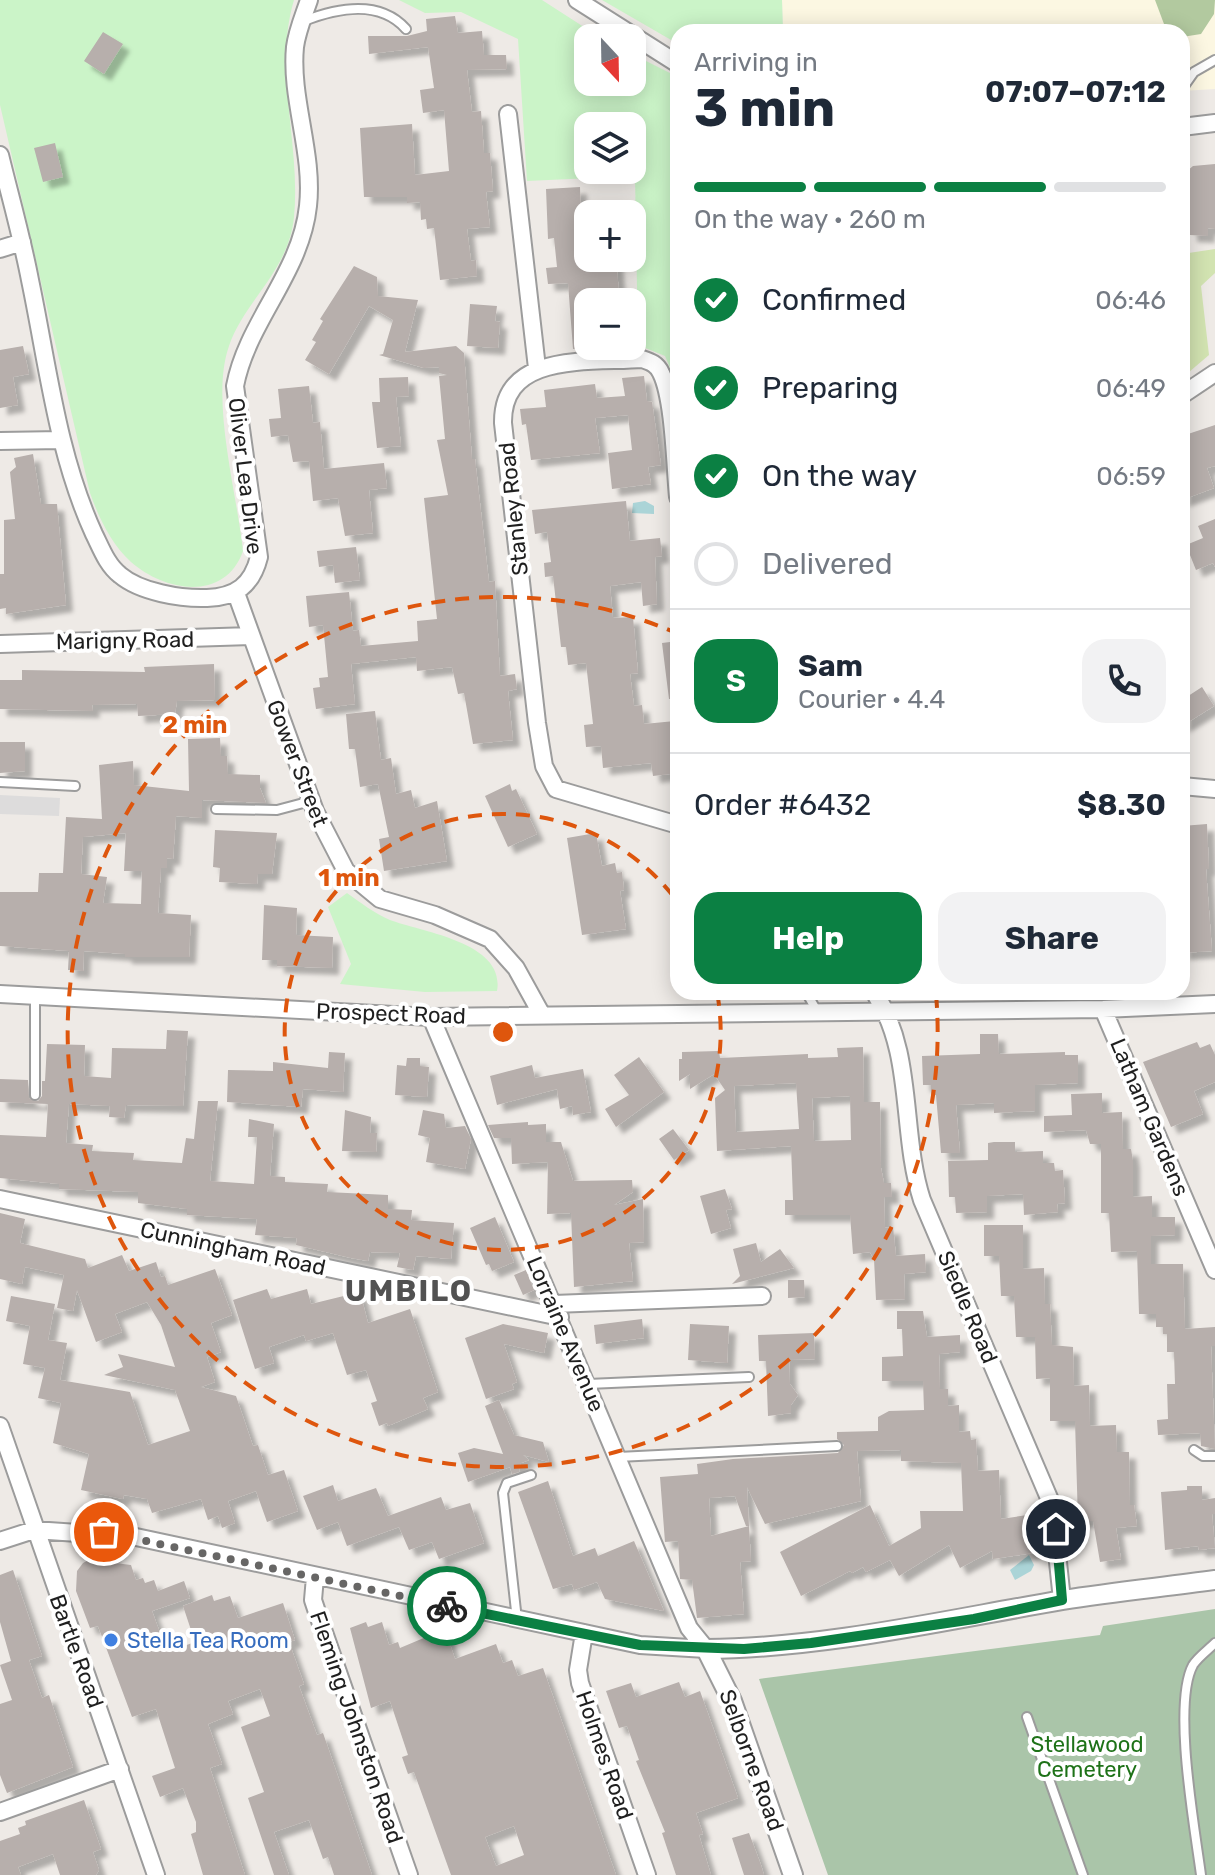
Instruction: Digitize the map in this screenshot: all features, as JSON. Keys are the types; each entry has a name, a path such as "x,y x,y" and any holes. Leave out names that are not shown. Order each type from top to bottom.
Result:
{"street":[{"name":"Oliver Lea Drive","path":"236,593 254,575 259,557 236,407 237,375 250,341 292,264 309,205 309,174 295,48 309,0"},
{"path":"577,0 670,59"},
{"path":"508,114 537,368 642,359 656,364 670,394"},
{"path":"1190,126 1215,123"},
{"path":"0,155 22,242 61,440 79,499 103,553 117,574 131,582 180,597 214,598 236,593"},
{"path":"0,249 22,242"},
{"name":"Stanley Road","path":"537,368 509,390 503,406 544,766 556,789 670,823"},
{"path":"1190,390 1215,373"},
{"path":"0,441 61,440"},
{"name":"Gower Street","path":"236,593 311,801 330,845 353,879 380,899 435,915 490,939 516,968 542,1015"},
{"name":"Marigny Road","path":"0,644 251,636"},
{"path":"1190,787 1215,789"},
{"name":"Prospect Road","path":"0,994 431,1017 885,1009 1103,1009 1215,1004"},
{"path":"879,1000 885,1009"},
{"name":"Siedle Road","path":"885,1009 899,1049 914,1176 1052,1505 1062,1600"},
{"name":"Latham Gardens","path":"1103,1009 1215,1270"},
{"name":"Lorraine Avenue","path":"431,1017 689,1628 706,1649"},
{"name":"Cunningham Road","path":"0,1199 557,1310 762,1296"},
{"name":"Bartle Road","path":"0,1426 156,1875"},
{"path":"0,1541 34,1530 136,1537 517,1621 640,1645 706,1649 811,1643 974,1619 1062,1600 1215,1580"},
{"name":"Fleming Johnston Road","path":"315,1577 313,1600 409,1875"},
{"name":"Holmes Road","path":"584,1633 578,1670 580,1683 647,1875"},
{"name":"Selborne Road","path":"706,1649 732,1701 793,1875"},
{"path":"0,1812 120,1769"}],"lane":[{"path":"302,21 342,6 369,4 391,11 406,29"},
{"path":"1190,78 1215,60"},
{"path":"0,782 75,786"},
{"path":"216,809 277,810 311,801"},
{"path":"35,996 35,1095"},
{"path":"811,1000 817,1011"},
{"path":"588,1384 749,1377"},
{"path":"618,1457 837,1446"},
{"path":"1194,1450 1203,1456 1215,1456"},
{"path":"517,1621 503,1493 507,1483 531,1475"},
{"path":"1201,1875 1184,1745 1193,1665 1215,1643"},
{"path":"1027,1717 1083,1875"}],"shaded area":[{"path":"782,0 1215,0 1215,89 1190,91 1190,24 783,24"},
{"path":"0,795 60,798 59,816 0,814"}],"green space":[{"path":"0,0 294,0 286,53 294,163 294,217 284,254 245,314 229,346 222,392 223,419 243,551 223,578 209,585 193,587 160,580 131,562 106,530 90,493 0,105"},
{"path":"399,0 542,0 579,24 574,24 574,96 646,96 646,61 670,73 670,368 665,356 646,348 646,288 637,288 637,272 646,272 646,200 635,200 635,184 646,184 646,112 574,112 574,179 527,181 518,39 461,12 425,13"},
{"path":"602,0 782,0 783,24 670,24 670,39"},
{"path":"1155,0 1215,0 1214,14 1201,34 1190,36 1190,24 1164,24"},
{"path":"1215,249 1215,273 1201,286 1209,355 1190,371 1190,253"},
{"path":"347,893 390,920 440,935 475,950 488,961 496,974 497,991 425,992 340,984 351,964 328,907"},
{"name":"Stellawood Cemetery","path":"1215,1609 1215,1875 828,1875 759,1679 1100,1635 1103,1626"}],"water":[{"path":"645,501 654,506 654,514 632,513 633,503"},
{"path":"1029,1555 1034,1565 1031,1571 1015,1580 1010,1570"}],"building":[{"path":"455,16 458,33 482,31 484,55 506,55 507,69 467,70 472,112 481,111 484,153 490,153 493,191 486,192 490,227 467,229 471,261 476,260 477,276 440,280 434,228 427,229 426,219 421,220 420,202 407,203 407,197 364,197 360,128 412,124 415,175 449,171 444,110 423,113 420,90 434,88 428,47 369,54 368,36 407,36 427,31 426,19"},
{"path":"103,32 123,44 104,74 84,61"},
{"path":"55,143 63,177 43,182 34,148"},
{"path":"1215,164 1215,229 1208,228 1208,236 1190,235 1190,168"},
{"path":"580,187 580,200 574,200 574,272 617,272 619,288 574,288 574,349 568,283 548,284 546,268 557,267 554,238 548,239 546,189"},
{"path":"354,266 377,277 378,296 418,300 405,352 456,346 464,353 472,459 475,459 489,582 495,581 500,676 515,674 517,689 508,691 513,740 473,744 464,693 458,694 452,667 417,671 416,657 351,664 355,704 316,709 313,688 320,687 319,678 328,677 323,625 309,627 306,596 349,592 353,631 359,630 361,646 418,641 417,621 437,619 424,498 448,495 437,440 445,439 439,376 447,375 439,373 439,367 424,368 379,355 383,354 393,320 369,306 329,374 305,360 316,342 312,340 323,321 320,319"},
{"path":"470,304 497,306 495,321 500,322 498,348 467,346"},
{"path":"23,346 29,374 13,377 18,405 0,408 0,350"},
{"path":"644,376 647,401 652,402 661,465 648,467 651,484 612,489 608,453 632,450 628,415 595,418 600,453 531,460 526,424 522,425 520,409 546,407 544,390 595,384 597,398 625,396 622,378"},
{"path":"408,377 409,396 396,397 401,446 377,448 372,402 380,402 379,378"},
{"path":"309,386 313,423 320,422 324,469 384,463 387,488 369,490 373,533 345,536 338,498 313,501 309,461 293,462 288,435 271,437 269,419 281,418 278,389"},
{"path":"1215,425 1215,466 1207,468 1214,488 1190,497 1190,433"},
{"path":"33,454 41,504 57,504 66,605 6,614 6,608 0,609 0,574 4,574 4,520 15,519 10,472 16,467 14,458"},
{"path":"626,501 630,541 660,538 662,556 655,557 657,604 643,606 641,582 610,586 613,618 633,617 638,673 630,674 634,706 642,705 644,724 670,721 670,774 653,776 651,763 603,768 601,746 586,747 584,725 593,724 586,663 568,665 566,647 561,647 553,576 545,577 544,563 551,562 547,532 535,534 532,510"},
{"path":"1215,519 1215,567 1213,563 1196,570 1190,555 1190,543 1203,538 1198,526"},
{"path":"356,547 360,580 335,583 333,565 319,567 317,551"},
{"path":"670,642 670,699 669,699 662,643"},
{"path":"214,664 215,700 177,701 175,714 138,716 137,704 92,705 93,711 0,709 0,680 22,680 22,670 145,672 144,667"},
{"path":"1202,687 1214,706 1190,721 1190,695"},
{"path":"375,711 381,760 391,758 396,794 411,790 415,808 437,801 447,861 384,871 379,839 389,837 378,784 360,787 355,749 349,749 346,714"},
{"path":"220,738 221,756 227,756 228,774 260,775 260,788 266,803 202,800 202,818 176,816 173,859 167,858 167,868 161,868 158,913 191,915 189,957 125,957 125,954 84,951 83,971 68,970 69,951 0,946 0,892 38,892 39,873 63,873 66,817 102,819 99,765 133,761 134,785 189,791 188,739","holes":["126,833 124,871 142,871 141,904 103,903 107,877 81,874 83,837"]},
{"path":"0,742 25,742 25,771 0,773"},
{"path":"510,784 512,791 516,789 537,834 508,847 485,796"},
{"path":"1207,824 1209,869 1206,869 1212,951 1190,952 1190,825"},
{"path":"215,830 277,833 272,874 258,874 257,884 219,882 220,868 213,867"},
{"path":"596,833 602,866 615,863 617,873 622,872 624,890 620,891 626,929 582,935 567,838"},
{"path":"264,905 297,908 296,935 333,937 332,968 277,966 277,960 262,960"},
{"path":"167,1030 188,1031 183,1106 126,1105 124,1118 109,1117 110,1106 69,1104 66,1143 93,1145 92,1151 134,1153 133,1160 182,1163 186,1138 194,1139 198,1101 218,1101 210,1181 254,1184 257,1137 248,1137 249,1119 274,1124 270,1176 285,1177 285,1182 328,1184 327,1192 388,1195 388,1209 412,1210 411,1220 454,1223 451,1259 416,1256 413,1270 397,1267 400,1253 370,1252 368,1261 351,1258 296,1245 297,1238 255,1235 257,1219 187,1215 187,1209 138,1203 138,1192 59,1189 59,1184 0,1178 0,1135 46,1137 48,1104 0,1102 0,1079 28,1080 29,1098 38,1101 42,1096 42,1081 45,1081 47,1044 85,1045 84,1076 111,1078 112,1048 166,1049"},
{"path":"980,1034 998,1034 999,1054 1065,1052 1065,1055 1078,1055 1078,1083 1035,1085 1035,1111 994,1113 994,1103 956,1105 960,1153 941,1153 936,1095 931,1095 931,1085 923,1085 922,1056 980,1054"},
{"path":"1197,1042 1200,1048 1210,1044 1215,1055 1215,1082 1194,1091 1203,1114 1171,1127 1143,1062"},
{"path":"863,1047 864,1102 880,1102 881,1168 884,1183 891,1183 892,1197 884,1197 885,1228 893,1227 896,1256 925,1254 926,1272 904,1274 905,1299 876,1300 874,1259 870,1252 853,1254 850,1215 785,1215 785,1200 793,1200 791,1146 717,1151 715,1098 725,1090 714,1074 690,1089 690,1074 679,1081 682,1052 719,1051 720,1058 808,1054 808,1058 838,1057 837,1048","holes":["796,1083 799,1129 736,1132 734,1086","850,1096 851,1140 814,1141 812,1098"]},
{"path":"329,1052 345,1053 343,1092 303,1089 301,1107 227,1102 228,1070 273,1071 273,1062 328,1068"},
{"path":"639,1057 664,1092 616,1127 605,1109 629,1095 614,1075"},
{"path":"407,1058 420,1058 420,1066 429,1067 427,1097 395,1095 397,1065 406,1066"},
{"path":"532,1065 535,1078 583,1069 591,1112 573,1115 572,1106 560,1109 557,1089 497,1105 490,1076"},
{"path":"1102,1093 1102,1113 1122,1112 1123,1149 1131,1149 1133,1161 1133,1197 1152,1196 1152,1217 1175,1217 1175,1235 1151,1236 1151,1264 1183,1264 1185,1329 1215,1327 1215,1346 1211,1346 1215,1449 1201,1446 1200,1433 1158,1435 1157,1420 1168,1419 1167,1384 1175,1384 1174,1352 1167,1352 1167,1334 1163,1334 1163,1327 1156,1327 1156,1314 1139,1314 1137,1251 1111,1252 1109,1213 1101,1213 1101,1144 1090,1144 1086,1130 1044,1132 1044,1116 1072,1115 1071,1094"},
{"path":"345,1110 371,1117 370,1133 377,1133 376,1152 342,1151"},
{"path":"423,1110 444,1114 446,1128 465,1126 471,1139 465,1169 426,1162 430,1138 418,1135"},
{"path":"528,1122 528,1125 546,1124 546,1142 561,1142 573,1181 632,1180 633,1192 614,1205 643,1199 644,1242 629,1243 633,1281 574,1287 571,1213 547,1214 548,1162 512,1164 511,1138 494,1138 488,1125"},
{"path":"673,1129 689,1150 674,1160 659,1139"},
{"path":"1015,1142 1015,1152 1043,1151 1043,1163 1054,1163 1055,1171 1063,1170 1065,1203 1057,1204 1058,1212 1024,1215 1023,1194 987,1196 987,1212 956,1213 955,1197 949,1197 948,1161 988,1160 988,1143"},
{"path":"725,1189 732,1209 726,1210 731,1228 711,1234 700,1196"},
{"path":"0,1213 25,1219 20,1243 85,1259 88,1268 122,1255 129,1271 156,1262 161,1277 165,1276 168,1285 215,1269 232,1315 211,1323 221,1352 207,1357 215,1382 201,1387 236,1396 253,1446 258,1445 268,1475 284,1470 298,1511 267,1522 256,1491 228,1501 235,1523 222,1528 218,1516 208,1520 201,1499 152,1513 147,1499 124,1495 123,1499 81,1490 89,1454 53,1443 61,1403 38,1398 45,1368 23,1364 30,1326 6,1321 11,1296 55,1304 48,1340 67,1343 60,1380 130,1392 148,1445 190,1431 175,1390 104,1375 123,1367 118,1354 175,1367 161,1325 147,1302 115,1314 122,1332 96,1342 77,1290 73,1311 57,1308 64,1275 25,1267 22,1284 0,1279"},
{"path":"495,1217 514,1262 492,1271 489,1264 486,1265 470,1228"},
{"path":"984,1225 1023,1225 1023,1269 1044,1268 1045,1304 1050,1304 1052,1345 1073,1347 1074,1386 1089,1385 1090,1426 1116,1425 1117,1452 1129,1452 1130,1505 1134,1505 1137,1526 1116,1528 1121,1559 1100,1562 1093,1521 1078,1521 1075,1421 1050,1421 1050,1378 1036,1379 1035,1337 1016,1337 1014,1296 1001,1296 999,1256 984,1256"},
{"path":"756,1243 761,1262 780,1249 794,1268 732,1284 740,1276 733,1249"},
{"path":"526,1270 534,1290 523,1295 514,1275"},
{"path":"788,1280 804,1280 805,1297 788,1298"},
{"path":"267,1289 271,1299 307,1289 311,1304 360,1292 368,1323 410,1309 438,1392 423,1398 428,1409 388,1426 387,1423 379,1426 371,1403 377,1401 366,1370 347,1375 333,1333 306,1341 304,1335 269,1347 274,1363 255,1369 233,1300"},
{"path":"897,1311 923,1311 927,1337 960,1335 960,1352 939,1354 940,1389 948,1389 948,1406 959,1405 959,1432 970,1431 971,1440 976,1439 978,1471 999,1470 1001,1519 1027,1515 1033,1553 993,1559 992,1551 960,1568 949,1545 899,1576 890,1560 866,1572 863,1567 852,1573 850,1571 801,1596 780,1552 870,1505 889,1546 921,1528 920,1511 963,1511 961,1463 901,1461 901,1450 857,1451 861,1501 765,1524 747,1487 751,1561 740,1562 744,1614 697,1618 692,1580 680,1579 678,1541 665,1542 660,1477 698,1474 697,1464 733,1459 838,1453 844,1445 837,1439 837,1432 878,1431 878,1417 889,1411 924,1410 923,1381 882,1381 882,1357 903,1356 902,1329 897,1329","holes":["735,1496 746,1526 749,1526 711,1536 709,1498"]},
{"path":"642,1319 644,1338 596,1344 594,1325"},
{"path":"503,1324 548,1333 544,1353 504,1344 517,1382 512,1384 514,1389 486,1399 465,1338"},
{"path":"690,1324 729,1326 727,1363 688,1360"},
{"path":"814,1333 815,1359 789,1360 790,1384 798,1395 791,1405 791,1413 768,1416 766,1361 759,1361 758,1335"},
{"path":"499,1400 514,1435 543,1442 549,1462 523,1455 529,1460 521,1463 519,1472 512,1474 510,1467 468,1482 458,1453 474,1448 503,1454 485,1406"},
{"path":"548,1481 573,1556 595,1548 598,1556 634,1541 664,1611 605,1599 597,1582 574,1590 572,1584 553,1589 518,1492"},
{"path":"333,1485 338,1501 376,1488 388,1516 441,1497 446,1510 470,1503 484,1543 439,1559 432,1542 409,1550 399,1527 347,1546 338,1522 317,1530 303,1496"},
{"path":"1187,1486 1202,1486 1202,1500 1215,1498 1215,1514 1212,1514 1215,1548 1199,1550 1198,1546 1165,1550 1161,1492 1187,1490"},
{"path":"111,1553 115,1563 131,1565 136,1580 143,1578 145,1583 154,1580 158,1591 184,1581 190,1598 152,1611 167,1652 195,1642 183,1606 212,1595 214,1601 230,1596 238,1618 283,1603 295,1640 289,1642 304,1684 299,1686 317,1735 323,1733 372,1875 334,1875 328,1857 323,1859 309,1820 274,1832 289,1875 274,1875 248,1798 264,1792 241,1727 270,1716 260,1689 228,1701 233,1714 208,1724 222,1764 210,1768 245,1875 203,1875 191,1834 196,1832 196,1822 183,1788 160,1797 152,1776 175,1768 156,1709 132,1717 98,1626 90,1628 76,1591 77,1571 83,1563 100,1554"},
{"path":"13,1570 42,1656 29,1660 42,1698 49,1695 73,1767 7,1793 0,1775 0,1704 12,1700 0,1665 11,1661 0,1622 0,1575"},
{"path":"366,1622 368,1627 382,1622 389,1645 398,1642 400,1648 445,1629 455,1659 496,1644 503,1663 512,1660 518,1676 543,1668 616,1875 451,1875 414,1772 408,1774 402,1757 408,1755 390,1701 371,1708 350,1628","holes":["514,1826 524,1855 496,1866 485,1837"]},
{"path":"679,1682 685,1697 700,1691 738,1798 696,1813 711,1875 676,1875 662,1833 665,1832 636,1761 639,1760 627,1726 619,1728 606,1691 631,1683 636,1697"},
{"path":"84,1800 101,1849 93,1852 99,1870 96,1875 60,1875 53,1854 18,1867 21,1875 0,1875 0,1841 20,1834 18,1828 26,1825 25,1821"},
{"path":"749,1833 764,1875 744,1875 732,1838"}],"way so far":[{"path":"104,1532 447,1606"}],"place":[{"name":"Stella Tea Room","path":"111,1640"}],"district":[{"name":"UMBILO","path":"409,1291"}],"route":[{"path":"447,1606 640,1645 744,1649 811,1643 974,1619 1062,1600 1056,1529"}]}
